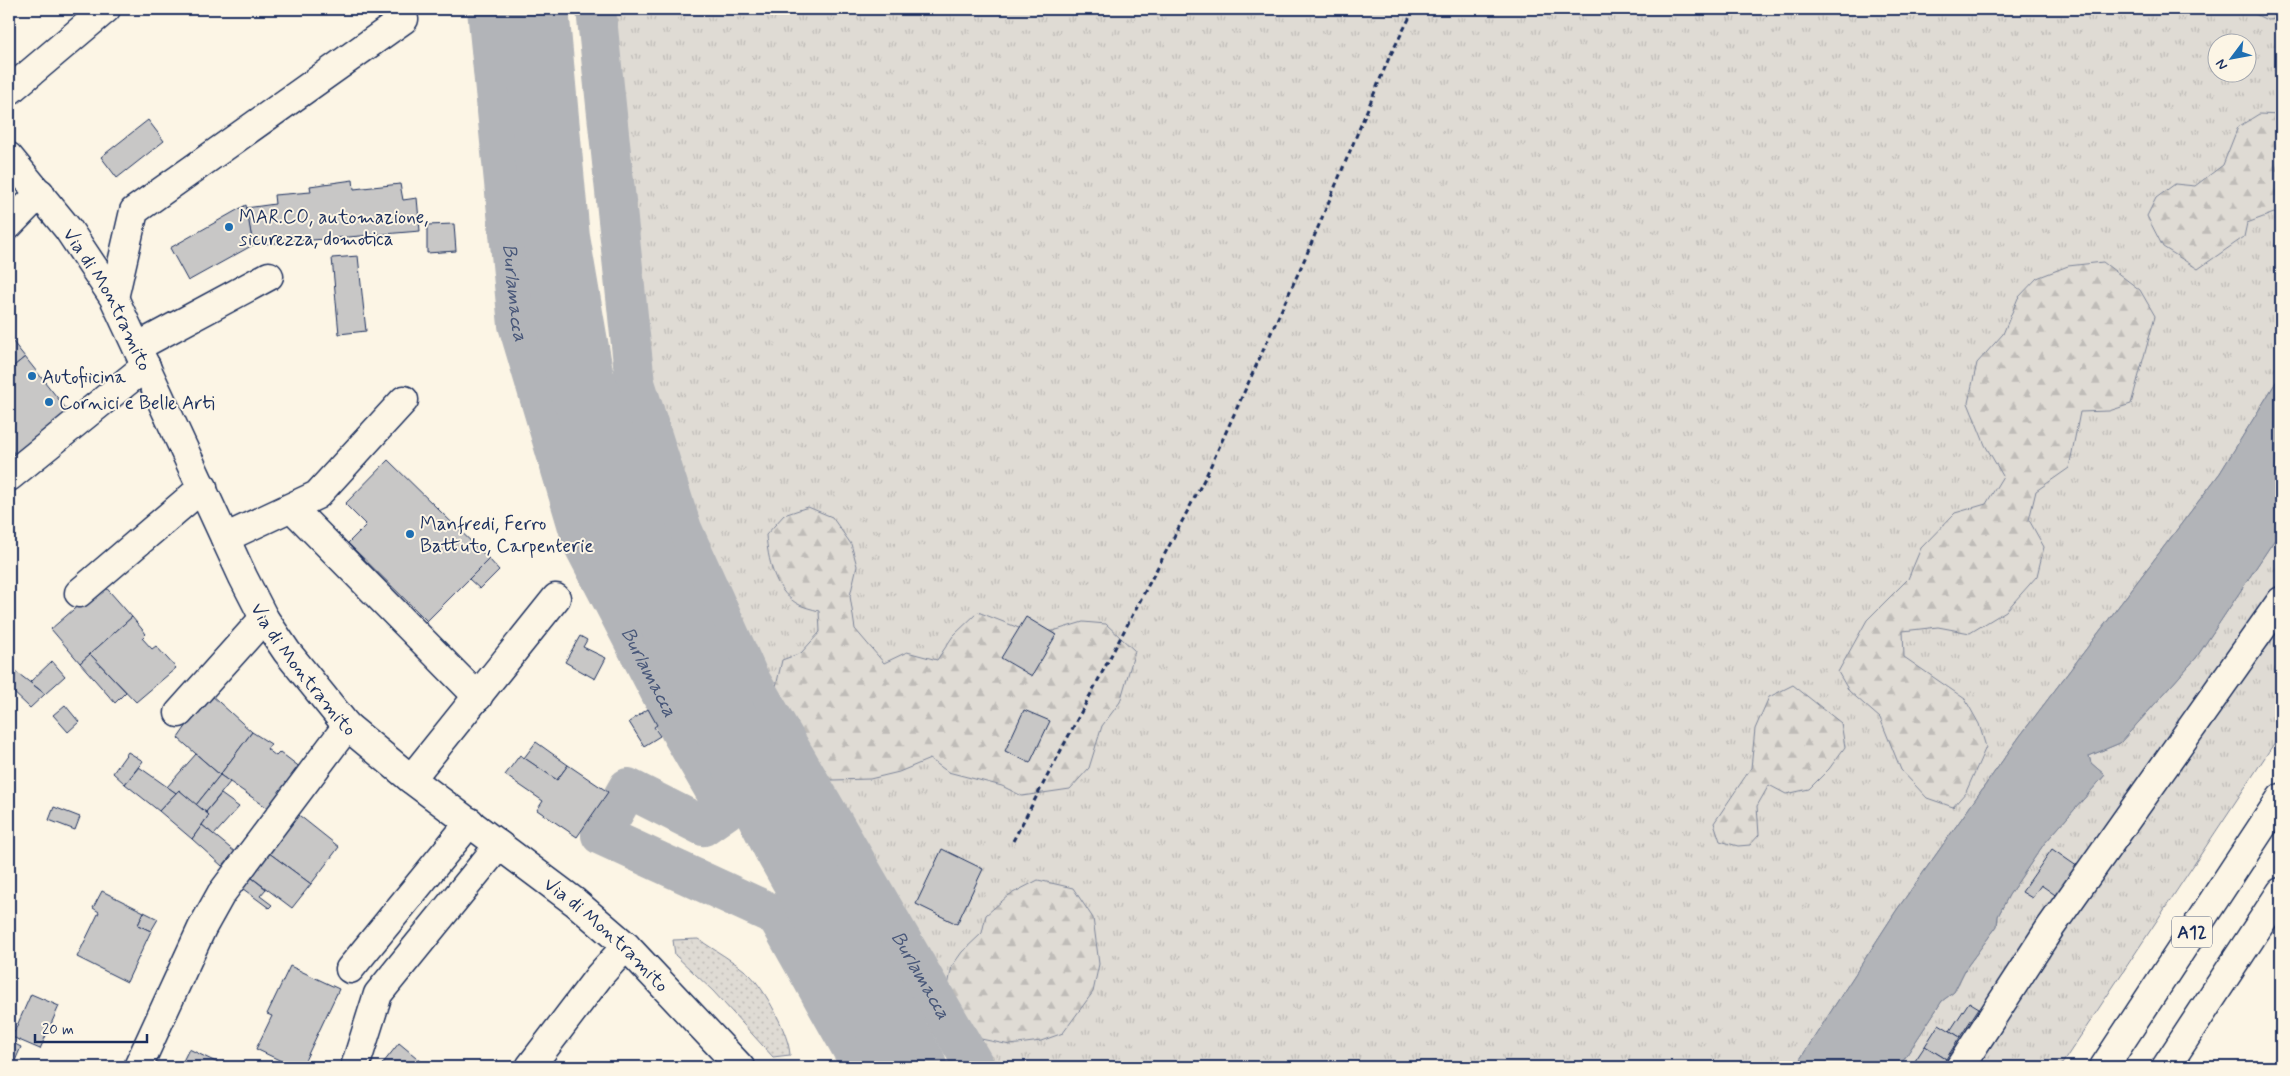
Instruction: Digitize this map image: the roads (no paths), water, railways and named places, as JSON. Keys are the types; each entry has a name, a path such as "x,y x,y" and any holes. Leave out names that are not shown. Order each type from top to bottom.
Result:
{"main road":[{"path":"9,91 106,9"},
{"path":"114,298 134,211 404,19"},
{"name":"Via di Montramito","path":"9,157 40,193 91,261 114,298 203,487 224,538 264,618 297,665 347,726 411,779 575,902 626,946 692,1013 740,1067"},
{"path":"9,224 40,193"},
{"path":"9,477 142,356 269,276"},
{"path":"224,538 317,495 404,400"},
{"path":"78,593 203,487"},
{"path":"292,508 478,697"},
{"path":"411,779 556,598"},
{"path":"1960,1067 2050,928 2281,601"},
{"path":"179,713 264,618"},
{"path":"138,1067 202,928 221,894 347,726"},
{"name":"A12","path":"2104,1067 2281,798"},
{"path":"350,969 470,822"},
{"path":"355,1067 378,994 500,845"},
{"name":"A12","path":"2166,1067 2281,892"},
{"path":"530,1067 600,975 626,946"}],"waterway":[{"name":"Burlamacca","path":"487,9 518,325 583,544 682,734 726,810 703,826 628,788 601,835 777,916 862,1067"},
{"name":"Burlamacca","path":"535,9 556,238 580,378 643,561 787,845 913,1067"},
{"name":"Burlamacca","path":"596,9 635,383 682,529 748,676 975,1067"}],"place":[{"name":"MAR.CO, automazione, sicurezza, domotica","path":"229,227"},
{"name":"Autofiicina","path":"32,376"},
{"name":"Cornici e Belle Arti","path":"49,402"},
{"name":"Manfredi, Ferro Battuto, Carpenterie","path":"410,534"}]}
